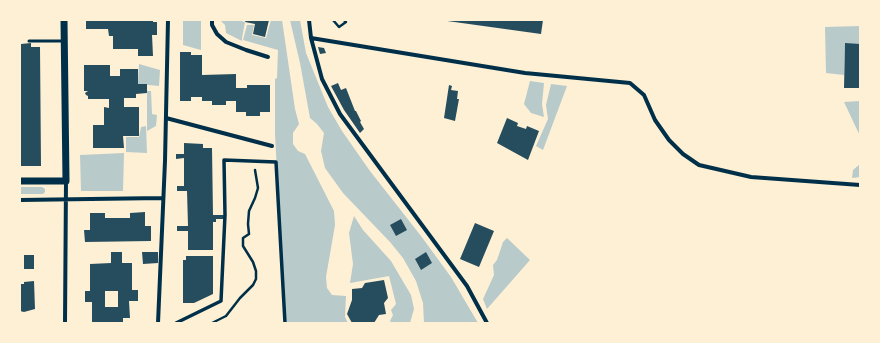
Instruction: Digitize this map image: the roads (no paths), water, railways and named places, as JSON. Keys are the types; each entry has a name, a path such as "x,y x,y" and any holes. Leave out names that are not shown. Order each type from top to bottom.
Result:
{"street":[{"path":"64,20 66,181 65,323"},
{"path":"158,323 166,118 168,20"},
{"path":"212,20 212,25 217,34 226,42 268,57"},
{"path":"309,20 311,38 322,79 340,114 467,286 487,323"},
{"path":"311,38 524,73 630,83 644,95 655,120 669,140 683,154 699,165 751,177 860,185"},
{"path":"166,118 272,146"},
{"path":"176,323 221,301 225,215 224,160 276,162 285,323"},
{"path":"20,181 66,181"},
{"path":"20,200 162,198"}],"lane":[{"path":"29,41 65,41"}]}
